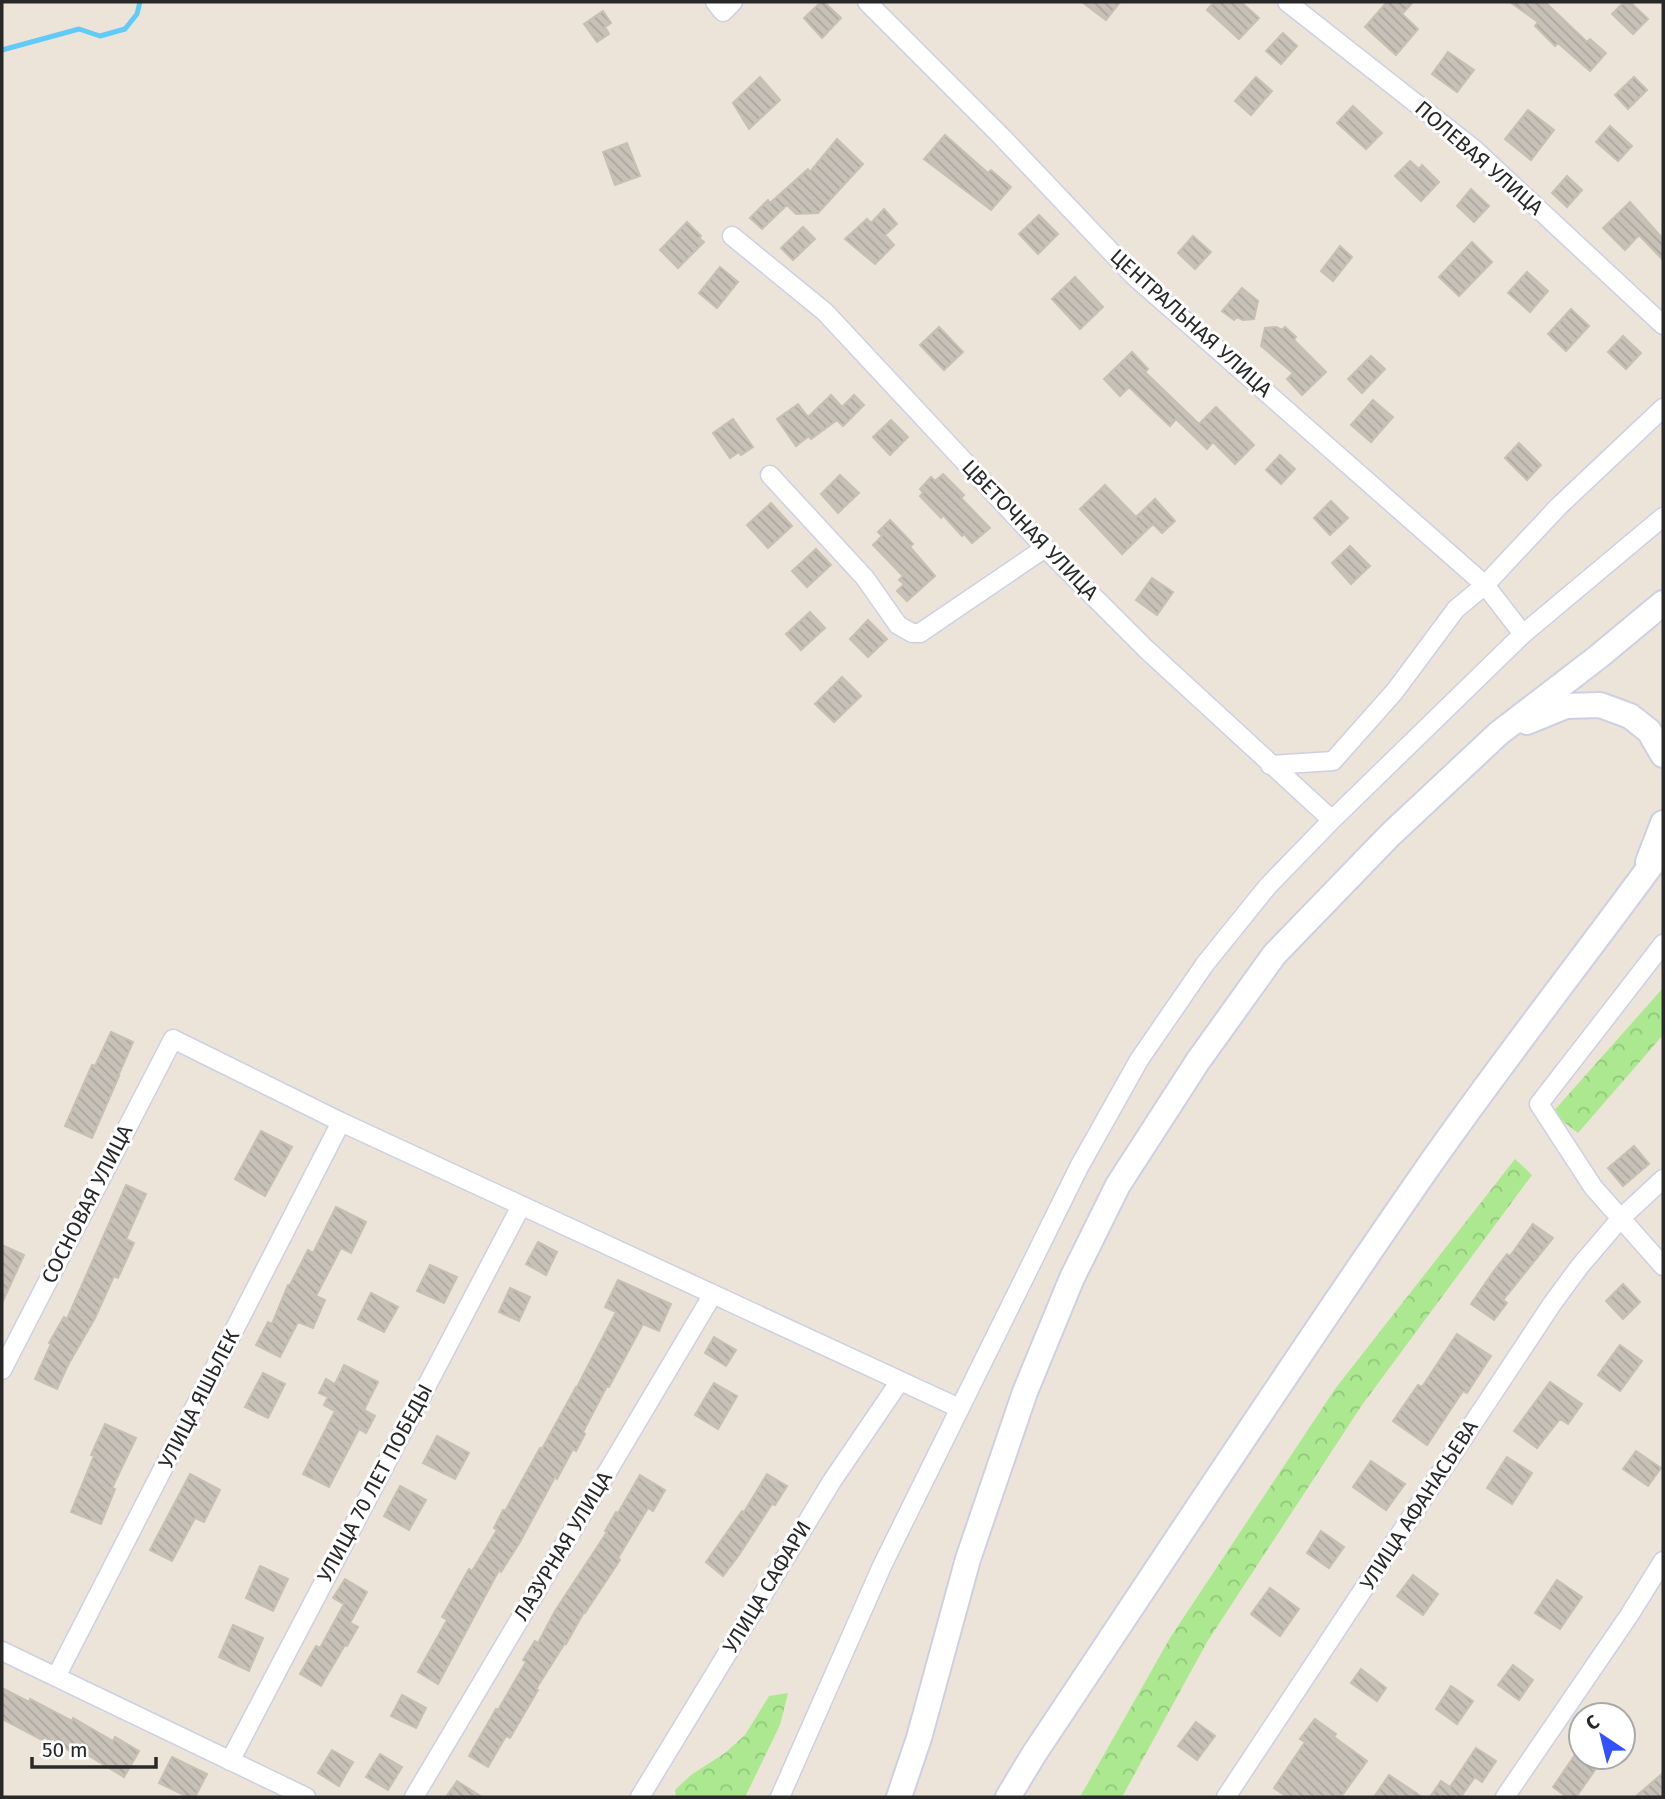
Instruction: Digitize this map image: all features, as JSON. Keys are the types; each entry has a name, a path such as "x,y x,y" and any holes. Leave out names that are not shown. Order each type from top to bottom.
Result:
{"main road":[{"path":"899,1797 919,1738 968,1559 1025,1392 1072,1278 1118,1185 1198,1060 1274,955 1390,835 1499,733 1663,603"},
{"path":"1499,733 1566,706 1600,705 1630,716 1649,731 1663,755"},
{"path":"1641,879 1663,823"},
{"path":"1008,1797 1195,1511 1427,1168 1663,849"}],"street":[{"path":"715,2 723,12 733,2"},
{"name":"ЦЕНТРАЛЬНАЯ УЛИЦА","path":"867,2 1135,276 1485,585 1523,634"},
{"name":"ПОЛЕВАЯ УЛИЦА","path":"1287,2 1474,149 1663,325"},
{"name":"ЦВЕТОЧНАЯ УЛИЦА","path":"732,236 825,312 1045,548 1146,649 1332,820"},
{"path":"1270,765 1334,761 1395,691 1456,609 1485,585 1558,507 1663,408"},
{"path":"770,475 865,578 898,625 912,633 920,633 1045,548"},
{"path":"780,1797 882,1566 1079,1167 1139,1060 1205,964 1268,886 1332,820 1523,634 1663,517"},
{"path":"1663,944 1539,1104 1593,1187 1663,1266"},
{"name":"СОСНОВАЯ УЛИЦА","path":"2,1370 173,1039 341,1122"},
{"path":"341,1122 959,1408"},
{"name":"УЛИЦА ЯШЬЛЕК","path":"56,1677 341,1122"},
{"name":"УЛИЦА АФАНАСЬЕВА","path":"1226,1797 1552,1304 1621,1218 1663,1179"},
{"name":"УЛИЦА 70 ЛЕТ ПОБЕДЫ","path":"230,1760 520,1206"},
{"name":"ЛАЗУРНАЯ УЛИЦА","path":"414,1797 713,1294"},
{"name":"УЛИЦА САФАРИ","path":"640,1797 832,1481 900,1381"},
{"path":"1505,1797 1663,1561"},
{"path":"2,1651 306,1797"}],"green space":[{"path":"1663,988 1663,1035 1578,1133 1552,1113"},
{"path":"1515,1159 1532,1175 1362,1405 1207,1642 1122,1797 1080,1797 1170,1638 1335,1389"},
{"path":"788,1693 780,1725 745,1797 676,1797 675,1790 691,1775 725,1753 745,1735 769,1696"}],"building":[{"path":"821,2 841,18 822,38 804,18"},
{"path":"1082,2 1120,2 1106,20"},
{"path":"1214,2 1241,2 1259,18 1239,39 1207,10"},
{"path":"1387,2 1413,2 1402,14 1418,29 1396,55 1365,27"},
{"path":"1510,2 1545,2 1587,42 1590,39 1606,53 1590,71 1558,43 1555,46 1535,26 1538,22"},
{"path":"1624,2 1630,2 1648,19 1633,34 1612,14"},
{"path":"603,11 611,23 605,27 609,34 597,42 584,24"},
{"path":"1283,33 1297,46 1281,64 1266,51"},
{"path":"1448,52 1474,70 1457,92 1432,74"},
{"path":"760,77 780,100 749,129 733,103"},
{"path":"1256,77 1272,91 1251,115 1235,101"},
{"path":"1634,77 1647,90 1628,109 1615,95"},
{"path":"1353,106 1382,133 1366,149 1337,123"},
{"path":"1528,110 1554,130 1531,160 1505,139"},
{"path":"1610,126 1632,146 1618,161 1596,142"},
{"path":"945,135 988,173 991,170 1011,187 991,210 924,159"},
{"path":"837,139 863,164 818,213 796,214 787,205 762,229 750,218 768,200 770,203 808,169 810,172"},
{"path":"627,143 640,176 615,185 603,152"},
{"path":"1410,161 1419,169 1422,165 1439,182 1421,201 1395,176"},
{"path":"1567,176 1582,190 1567,207 1552,193"},
{"path":"1471,189 1489,206 1474,222 1457,206"},
{"path":"1630,202 1663,239 1663,260 1639,235 1625,250 1603,228"},
{"path":"884,209 897,224 885,235 894,245 875,264 845,239 867,219 871,223"},
{"path":"1039,215 1058,234 1038,254 1019,234"},
{"path":"687,222 704,242 678,268 660,250"},
{"path":"803,227 815,239 793,260 781,248"},
{"path":"1193,236 1211,252 1195,269 1178,253"},
{"path":"1472,242 1492,262 1459,296 1439,277"},
{"path":"1340,246 1352,257 1333,281 1321,271"},
{"path":"720,267 738,282 717,308 699,293"},
{"path":"1527,272 1548,291 1530,312 1508,293"},
{"path":"1075,277 1103,307 1080,329 1052,299"},
{"path":"1242,288 1258,301 1254,319 1243,320 1237,317 1234,320 1222,311"},
{"path":"1571,309 1589,326 1566,351 1548,334"},
{"path":"939,327 963,352 944,370 920,345"},
{"path":"1276,327 1282,330 1285,327 1296,337 1294,340 1326,372 1302,395 1287,379 1293,373 1261,346 1265,328"},
{"path":"1623,336 1641,353 1626,369 1608,352"},
{"path":"1132,352 1148,369 1145,372 1199,424 1216,407 1254,445 1235,464 1213,442 1207,449 1176,419 1170,426 1129,387 1120,396 1104,379"},
{"path":"1371,356 1385,369 1362,393 1348,379"},
{"path":"831,395 842,407 854,395 864,405 843,426 837,420 811,439 809,436 796,446 777,419 798,404 808,417"},
{"path":"1373,400 1393,417 1371,442 1351,425"},
{"path":"733,419 753,447 730,458 713,433"},
{"path":"891,420 908,437 890,455 873,437"},
{"path":"1519,443 1541,465 1527,480 1505,458"},
{"path":"1280,455 1295,469 1281,484 1266,470"},
{"path":"943,474 964,495 961,498 990,528 972,543 943,515 941,518 920,496 923,493 920,489 931,477 935,481"},
{"path":"840,475 859,493 838,513 821,494"},
{"path":"1105,485 1136,517 1155,499 1175,521 1162,533 1153,524 1122,554 1080,509"},
{"path":"1331,501 1348,518 1330,535 1314,518"},
{"path":"771,503 792,526 768,548 747,525"},
{"path":"890,520 913,544 910,547 935,576 907,601 897,591 904,584 899,580 903,576 873,545 882,536 878,532"},
{"path":"1350,546 1370,566 1351,584 1332,563"},
{"path":"816,549 831,565 807,587 792,571"},
{"path":"1152,578 1173,592 1157,615 1136,600"},
{"path":"810,612 825,628 801,650 786,634"},
{"path":"868,620 887,639 868,657 850,639"},
{"path":"842,677 861,696 834,722 815,704"},
{"path":"111,1032 133,1042 92,1138 65,1126 92,1065 95,1066"},
{"path":"261,1131 292,1147 265,1196 235,1179"},
{"path":"1634,1146 1649,1164 1623,1186 1608,1168"},
{"path":"126,1185 146,1194 126,1239 134,1243 118,1278 114,1276 57,1389 35,1379 51,1344 49,1343 64,1317 67,1319"},
{"path":"336,1207 366,1222 351,1253 341,1248 316,1296 325,1300 313,1328 298,1322 280,1357 256,1345 268,1322 272,1324 288,1285 308,1250 313,1253"},
{"path":"1533,1224 1553,1238 1503,1300 1507,1303 1494,1320 1471,1304 1493,1272 1507,1254 1510,1256"},
{"path":"538,1242 557,1252 546,1275 526,1264"},
{"path":"2,1245 24,1255 2,1303"},
{"path":"430,1265 457,1277 444,1303 417,1291"},
{"path":"618,1280 671,1304 659,1331 643,1324 609,1387 607,1386 576,1451 573,1449 520,1542 501,1572 499,1570 438,1684 418,1672 447,1620 442,1617 469,1569 472,1571 497,1530 494,1528 503,1510 505,1511 577,1387 616,1312 605,1307"},
{"path":"1623,1284 1640,1302 1623,1319 1606,1301"},
{"path":"510,1288 530,1297 519,1321 499,1312"},
{"path":"371,1293 398,1307 384,1332 358,1319"},
{"path":"1457,1334 1491,1356 1467,1393 1463,1391 1427,1445 1393,1421 1418,1385 1422,1387"},
{"path":"714,1337 736,1350 726,1366 705,1353"},
{"path":"1620,1345 1642,1361 1620,1391 1598,1375"},
{"path":"344,1365 378,1382 364,1410 375,1416 366,1433 359,1429 329,1487 303,1474 335,1411 324,1405 328,1397 319,1393 326,1379 335,1384"},
{"path":"263,1373 285,1384 268,1418 245,1407"},
{"path":"1550,1382 1582,1404 1568,1424 1560,1419 1537,1448 1514,1431"},
{"path":"714,1383 737,1396 718,1429 695,1415"},
{"path":"105,1424 136,1438 112,1488 115,1489 101,1524 71,1512"},
{"path":"437,1436 469,1453 455,1479 423,1463"},
{"path":"1636,1451 1661,1468 1648,1486 1623,1469"},
{"path":"1507,1457 1532,1473 1512,1504 1487,1488"},
{"path":"1371,1461 1405,1484 1386,1510 1353,1487"},
{"path":"190,1474 220,1490 204,1522 195,1518 172,1561 150,1550"},
{"path":"767,1474 787,1486 723,1576 706,1562 742,1511 744,1512"},
{"path":"640,1475 665,1490 653,1511 648,1508 618,1558 620,1560 536,1689 538,1690 510,1738 506,1736 488,1767 469,1756 526,1662 523,1660 535,1641 538,1643"},
{"path":"400,1486 426,1500 409,1530 384,1516"},
{"path":"1321,1531 1344,1547 1329,1568 1307,1553"},
{"path":"260,1566 288,1579 273,1611 246,1598"},
{"path":"1413,1575 1438,1594 1423,1615 1397,1596"},
{"path":"345,1579 367,1592 350,1623 358,1627 321,1686 300,1674 316,1646 320,1648 344,1604 333,1598"},
{"path":"1557,1580 1582,1597 1560,1629 1535,1613"},
{"path":"1270,1588 1299,1609 1280,1636 1251,1614"},
{"path":"233,1625 263,1638 249,1671 219,1657"},
{"path":"1513,1665 1533,1680 1519,1700 1498,1685"},
{"path":"1361,1669 1386,1688 1377,1701 1351,1683"},
{"path":"1451,1686 1473,1701 1457,1724 1436,1709"},
{"path":"2,1688 72,1721 73,1718 113,1741 115,1737 139,1751 124,1777 86,1754 83,1758 2,1719"},
{"path":"402,1695 426,1708 416,1728 391,1716"},
{"path":"1315,1719 1367,1761 1341,1797 1287,1797 1274,1788 1305,1742 1300,1739"},
{"path":"1196,1722 1215,1736 1197,1760 1178,1746"},
{"path":"1476,1748 1496,1761 1482,1782 1475,1777 1462,1795 1465,1797 1430,1797 1441,1781 1450,1787"},
{"path":"332,1750 353,1762 339,1786 318,1773"},
{"path":"380,1754 402,1767 388,1790 366,1777"},
{"path":"172,1757 207,1774 195,1797 188,1797 159,1783"},
{"path":"1567,1767 1567,1771 1594,1771 1576,1797 1567,1797 1553,1787"},
{"path":"1663,1773 1663,1797 1635,1797"},
{"path":"1389,1775 1422,1797 1374,1797"},
{"path":"457,1781 482,1797 446,1797"}],"waterway":[{"path":"2,50 79,29 100,36 125,29 137,14 140,2"}]}
